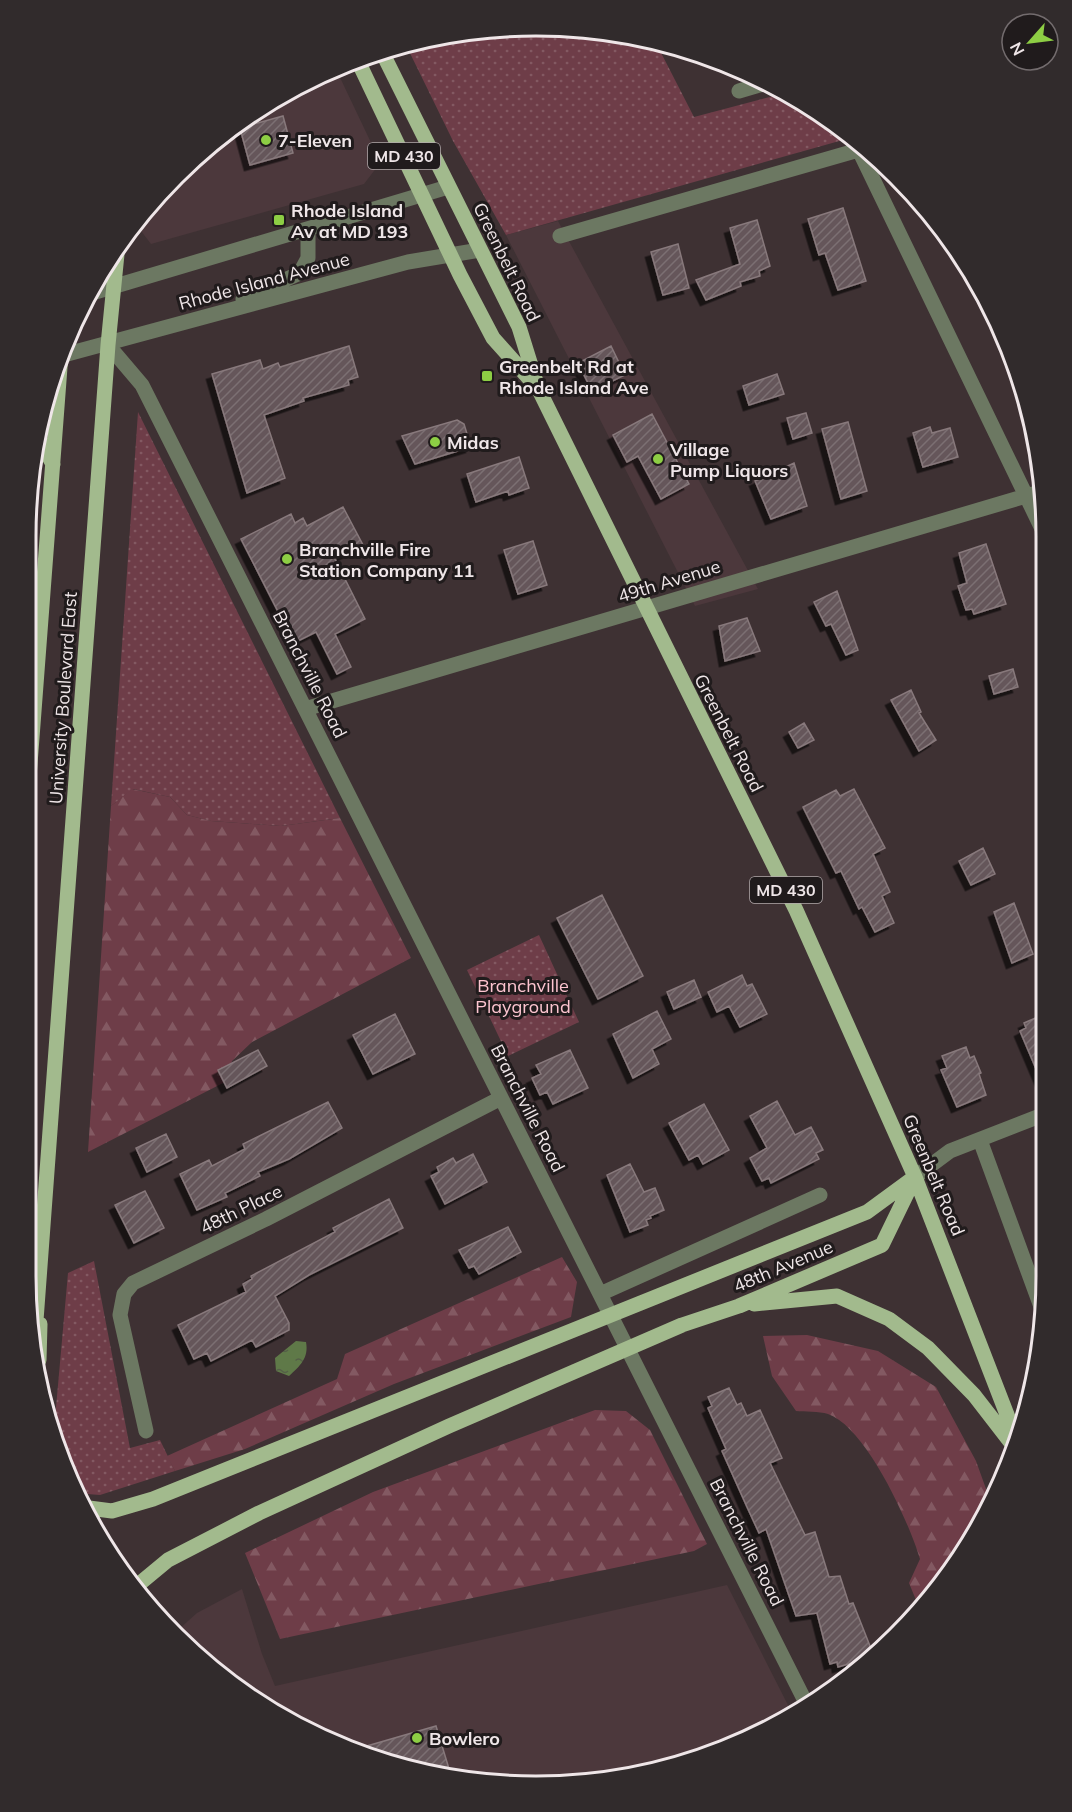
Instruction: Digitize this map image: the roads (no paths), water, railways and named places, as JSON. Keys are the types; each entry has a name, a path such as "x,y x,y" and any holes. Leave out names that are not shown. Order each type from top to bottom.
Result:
{"main road":[{"name":"Greenbelt Road","path":"386,60 519,327 538,388 796,910 915,1177 1012,1427"},
{"name":"MD 430","path":"361,68 450,254 493,338 538,388"},
{"name":"University Boulevard East","path":"37,1308 108,345 117,264"},
{"name":"University Boulevard East","path":"36,686 58,390"},
{"path":"44,448 53,464"},
{"name":"48th Avenue","path":"141,1582 168,1560 259,1513 449,1426 682,1325 739,1306 882,1245 915,1177"},
{"name":"48th Avenue","path":"94,1509 112,1511 153,1499 612,1316 867,1212 915,1177"},
{"path":"39,1333 40,1269"},
{"path":"739,1306 837,1296 889,1319 928,1348 974,1395 1008,1439"}],"street":[{"path":"739,91 754,87"},
{"path":"560,236 852,149"},
{"path":"863,158 1035,515"},
{"name":"Rhode Island Avenue","path":"101,291 448,187"},
{"path":"205,317 300,273 308,258 308,230"},
{"name":"Rhode Island Avenue","path":"71,353 108,345 408,262 480,250"},
{"name":"Branchville Road","path":"108,345 142,385 804,1698"},
{"name":"49th Avenue","path":"305,709 1034,494"},
{"name":"48th Place","path":"146,1431 120,1316 124,1294 133,1283 266,1220 501,1098"},
{"name":"48th Avenue","path":"915,1177 950,1151 1036,1118"},
{"path":"980,1140 1036,1292"},
{"path":"600,1294 820,1195"}],"water":[{"path":"296,1341 306,1342 307,1348 303,1361 289,1376 276,1371 275,1358"}],"place":[{"name":"7-Eleven","path":"266,140"},
{"name":"Rhode Island Av at MD 193","path":"279,220"},
{"name":"Greenbelt Rd at Rhode Island Ave","path":"487,376"},
{"name":"Midas","path":"435,442"},
{"name":"Village Pump Liquors","path":"658,459"},
{"name":"Branchville Fire Station Company 11","path":"287,559"},
{"name":"Bowlero","path":"417,1738"}],"park label":[{"name":"Branchville Playground","path":"523,995"}]}
